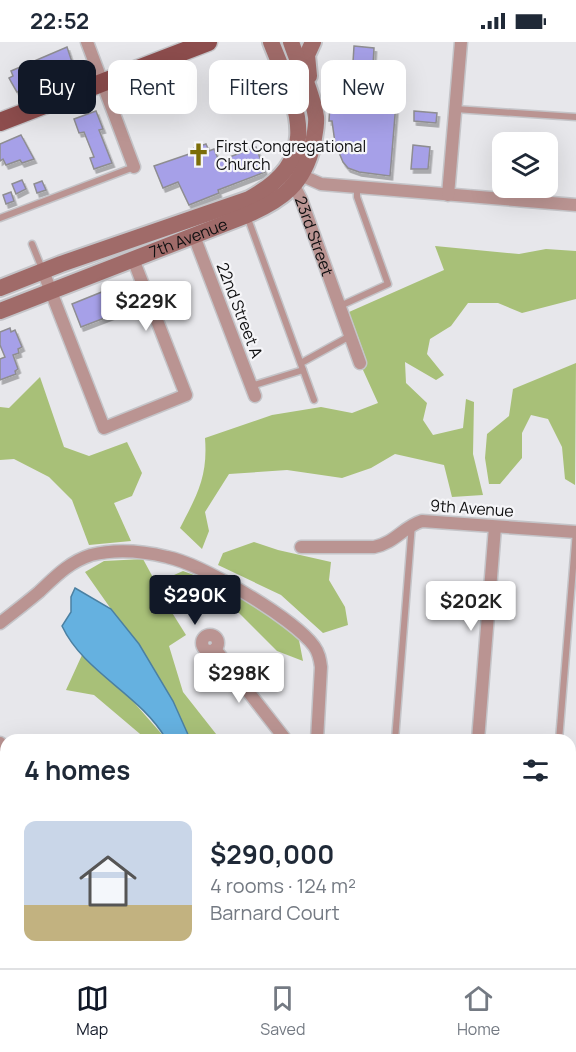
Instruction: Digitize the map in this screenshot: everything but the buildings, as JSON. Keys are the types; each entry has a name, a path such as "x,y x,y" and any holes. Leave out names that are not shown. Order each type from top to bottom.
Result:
{"main road":[{"path":"0,122 208,42"},
{"path":"271,42 289,87 298,121 296,149 286,169"},
{"name":"23rd Street","path":"291,42 316,118 311,151 298,181"},
{"path":"313,42 307,55 308,73 315,96 316,118"},
{"name":"7th Avenue","path":"0,288 249,199 265,190 286,169"},
{"name":"7th Avenue","path":"0,311 270,205 298,181"}],"street":[{"path":"87,42 134,167"},
{"path":"448,195 461,42"},
{"name":"23rd Street","path":"286,169 298,181 302,203 360,363"},
{"path":"298,181 357,188 576,205"},
{"name":"22nd Street A","path":"194,236 253,391"},
{"path":"43,271 104,428 186,395 133,259"},
{"name":"9th Avenue","path":"301,547 384,545 398,537 412,524 422,520 576,532"},
{"path":"478,734 495,527"},
{"path":"0,623 28,602 61,571 81,558 122,551 168,557 212,574 291,623 316,648 321,667 317,734"},
{"path":"215,649 281,734"}],"lane":[{"path":"455,109 576,117"},
{"path":"0,218 134,167"},
{"path":"340,306 388,284 357,197 357,188"},
{"path":"247,215 314,400"},
{"path":"32,244 43,271"},
{"path":"253,391 302,366 351,336"},
{"path":"395,734 412,524"},
{"path":"559,734 576,526"}],"green space":[{"path":"435,246 519,254 546,249 576,251 576,299 522,313 498,303 468,303 451,326 430,339 427,354 444,375 436,380 405,362 406,383 427,403 423,420 433,435 463,428 466,399 474,402 473,454 483,495 452,497 444,465 395,454 371,468 342,478 287,470 229,474 205,512 209,531 202,549 180,528 203,475 205,438 272,415 321,407 352,413 378,403 363,370 366,359 349,312 444,270"},
{"path":"576,363 575,485 565,479 562,447 548,419 531,415 522,433 522,458 500,484 489,484 485,458 487,434 509,416 513,389"},
{"path":"40,377 64,447 89,456 127,442 142,473 132,496 114,503 131,541 89,545 72,500 49,477 14,459 0,460 0,407 9,408"},
{"path":"254,542 331,562 329,580 345,607 348,625 323,633 281,595 218,565 223,553"},
{"path":"143,559 156,583 183,571 224,586 298,635 303,661 277,651 226,600 201,588 175,598 171,611 186,635 169,646 183,692 216,734 188,734 173,701 139,644 85,572 104,561"},
{"path":"82,655 124,691 162,734 140,734 94,695 66,690"}],"water":[{"path":"75,588 111,609 139,644 173,701 188,734 163,734 142,709 98,671 72,643 62,626 71,612 71,597"}],"place":[{"name":"First Congregational Church","path":"198,155"}]}
